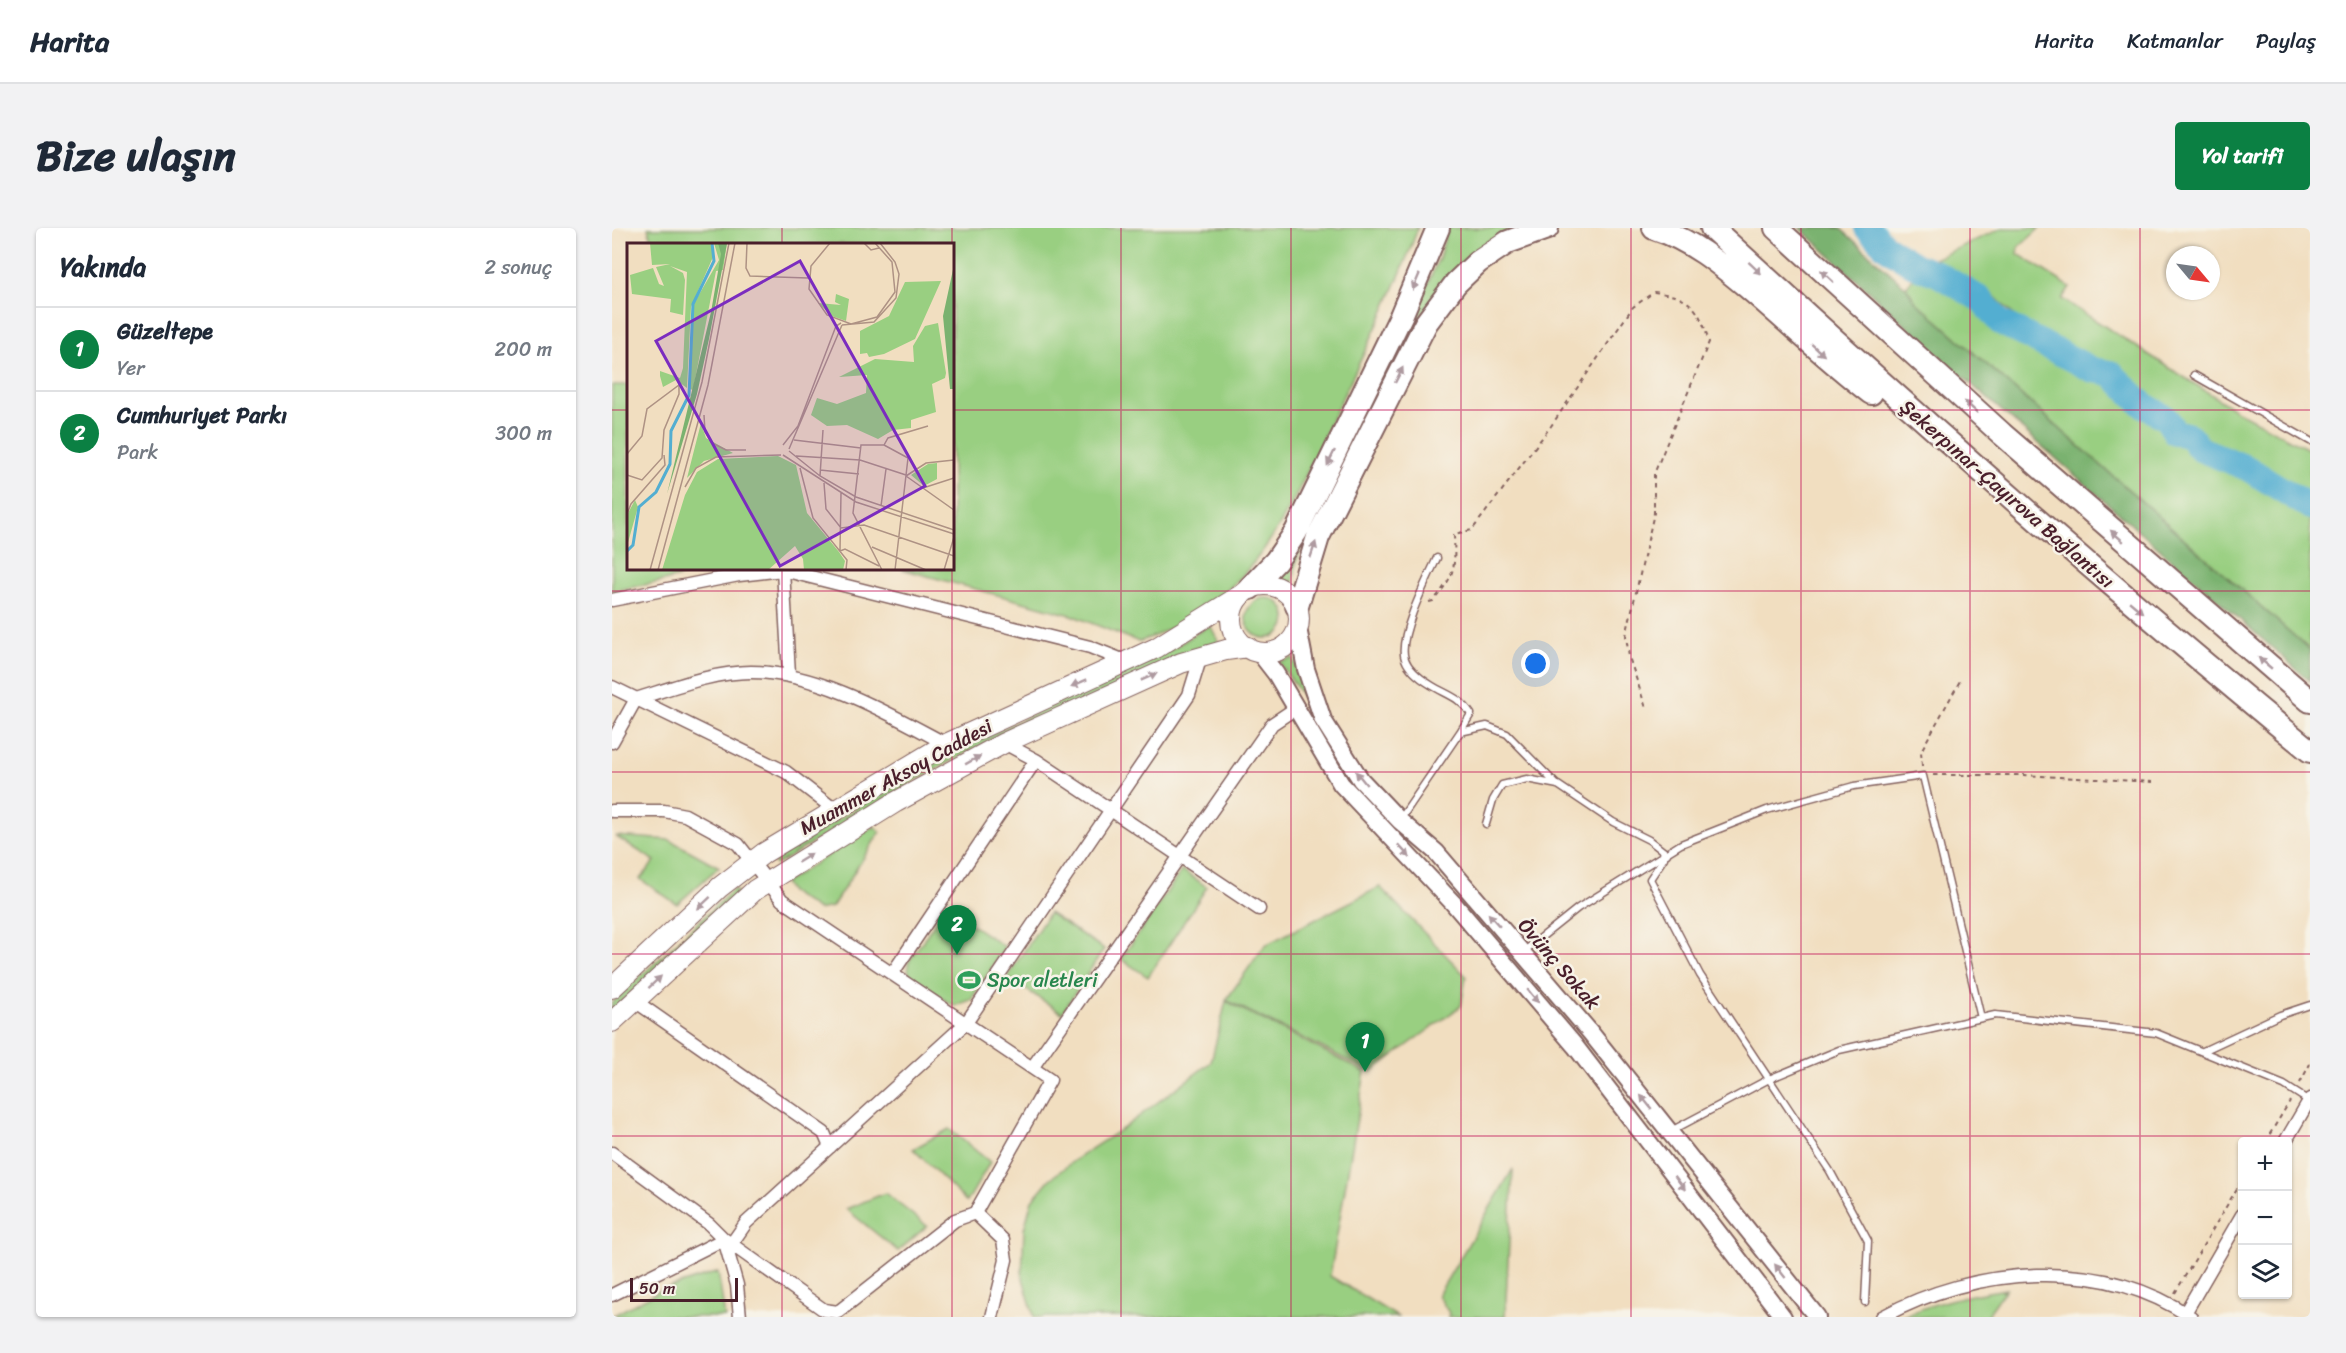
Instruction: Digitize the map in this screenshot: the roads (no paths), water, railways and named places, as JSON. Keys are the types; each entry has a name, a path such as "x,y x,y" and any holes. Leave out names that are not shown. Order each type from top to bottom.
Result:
{"highway":[{"path":"1246,592 1276,561 1296,532 1401,316 1438,228"},
{"path":"1297,617 1318,537 1426,323 1456,283 1478,262 1508,242 1546,228"},
{"path":"1654,228 1670,233 1703,251 1839,369 1987,477"},
{"name":"Şekerpınar-Çayırova Bağlantısı","path":"1712,228 1885,388 2194,656 2310,751"},
{"name":"Şekerpınar-Çayırova Bağlantısı","path":"1776,228 2019,450 2310,701"}],"main road":[{"path":"612,1022 730,912 766,882 896,802 1004,743 1181,663 1202,656 1253,650 1269,652 1287,645 1297,617 1282,589 1261,585 1246,592 1233,610 1232,619 1236,635 1253,650"},
{"name":"Muammer Aksoy Caddesi","path":"612,988 720,887 753,861 946,744 1156,648 1246,592"}],"street":[{"path":"783,570 789,674"},
{"path":"612,600 739,575 783,570 1090,647 1125,661"},
{"name":"Övünç Sokak","path":"1297,617 1306,669 1323,720 1361,780 1400,821 1436,852 1522,953 1670,1132 1817,1317"},
{"name":"Övünç Sokak","path":"1253,650 1276,674 1341,784 1454,904 1575,1046 1783,1317"},
{"path":"612,1295 728,1241 966,1023 1189,695 1202,656"},
{"path":"612,742 636,699 692,682 749,672 789,674 877,708 946,744"},
{"path":"612,687 786,772 835,810"},
{"path":"1032,1068 1272,724 1296,708"},
{"path":"1004,743 1036,760 1259,909"},
{"path":"892,974 1036,760"},
{"path":"612,811 664,811 685,815 738,844 782,900 1050,1080 975,1213 955,1220 838,1312 824,1310 612,1153"},
{"path":"635,1001 824,1133 830,1147"},
{"path":"2288,1137 2310,1100"},
{"path":"975,1213 1003,1240 1006,1260 992,1317"},
{"path":"1882,1317 1908,1303 1957,1286 2069,1274 2117,1282 2169,1302 2188,1315 2238,1222"},
{"path":"728,1241 737,1285 740,1317"}],"lane":[{"path":"2194,375 2310,441"},
{"path":"1400,821 1471,714 1463,701 1432,686 1410,669 1404,657 1408,627 1437,558"},
{"path":"1460,732 1487,726 1507,734 1558,785 1613,822 1649,840 1667,854"},
{"path":"1522,953 1578,908 1681,844 1767,810 1854,786 1923,776 1981,1018"},
{"path":"1486,824 1493,801 1502,785 1527,780 1558,785"},
{"path":"1667,854 1650,879 1700,975 1830,1172 1868,1241 1865,1302"},
{"path":"2203,1051 2280,1015 2310,1005"},
{"path":"1670,1132 1769,1079 1839,1050 1995,1015 2156,1033 2203,1051 2310,1100"}],"waterway":[{"path":"1867,228 1886,247 1917,267 1936,273 1980,299 2000,322 2093,370 2111,373 2142,404 2166,418 2175,432 2190,436 2200,449 2247,468 2310,507"}],"place":[{"name":"Cumhuriyet Parkı","path":"957,955"},
{"name":"Spor aletleri","path":"969,980"},
{"name":"Güzeltepe","path":"1365,1072"}]}
